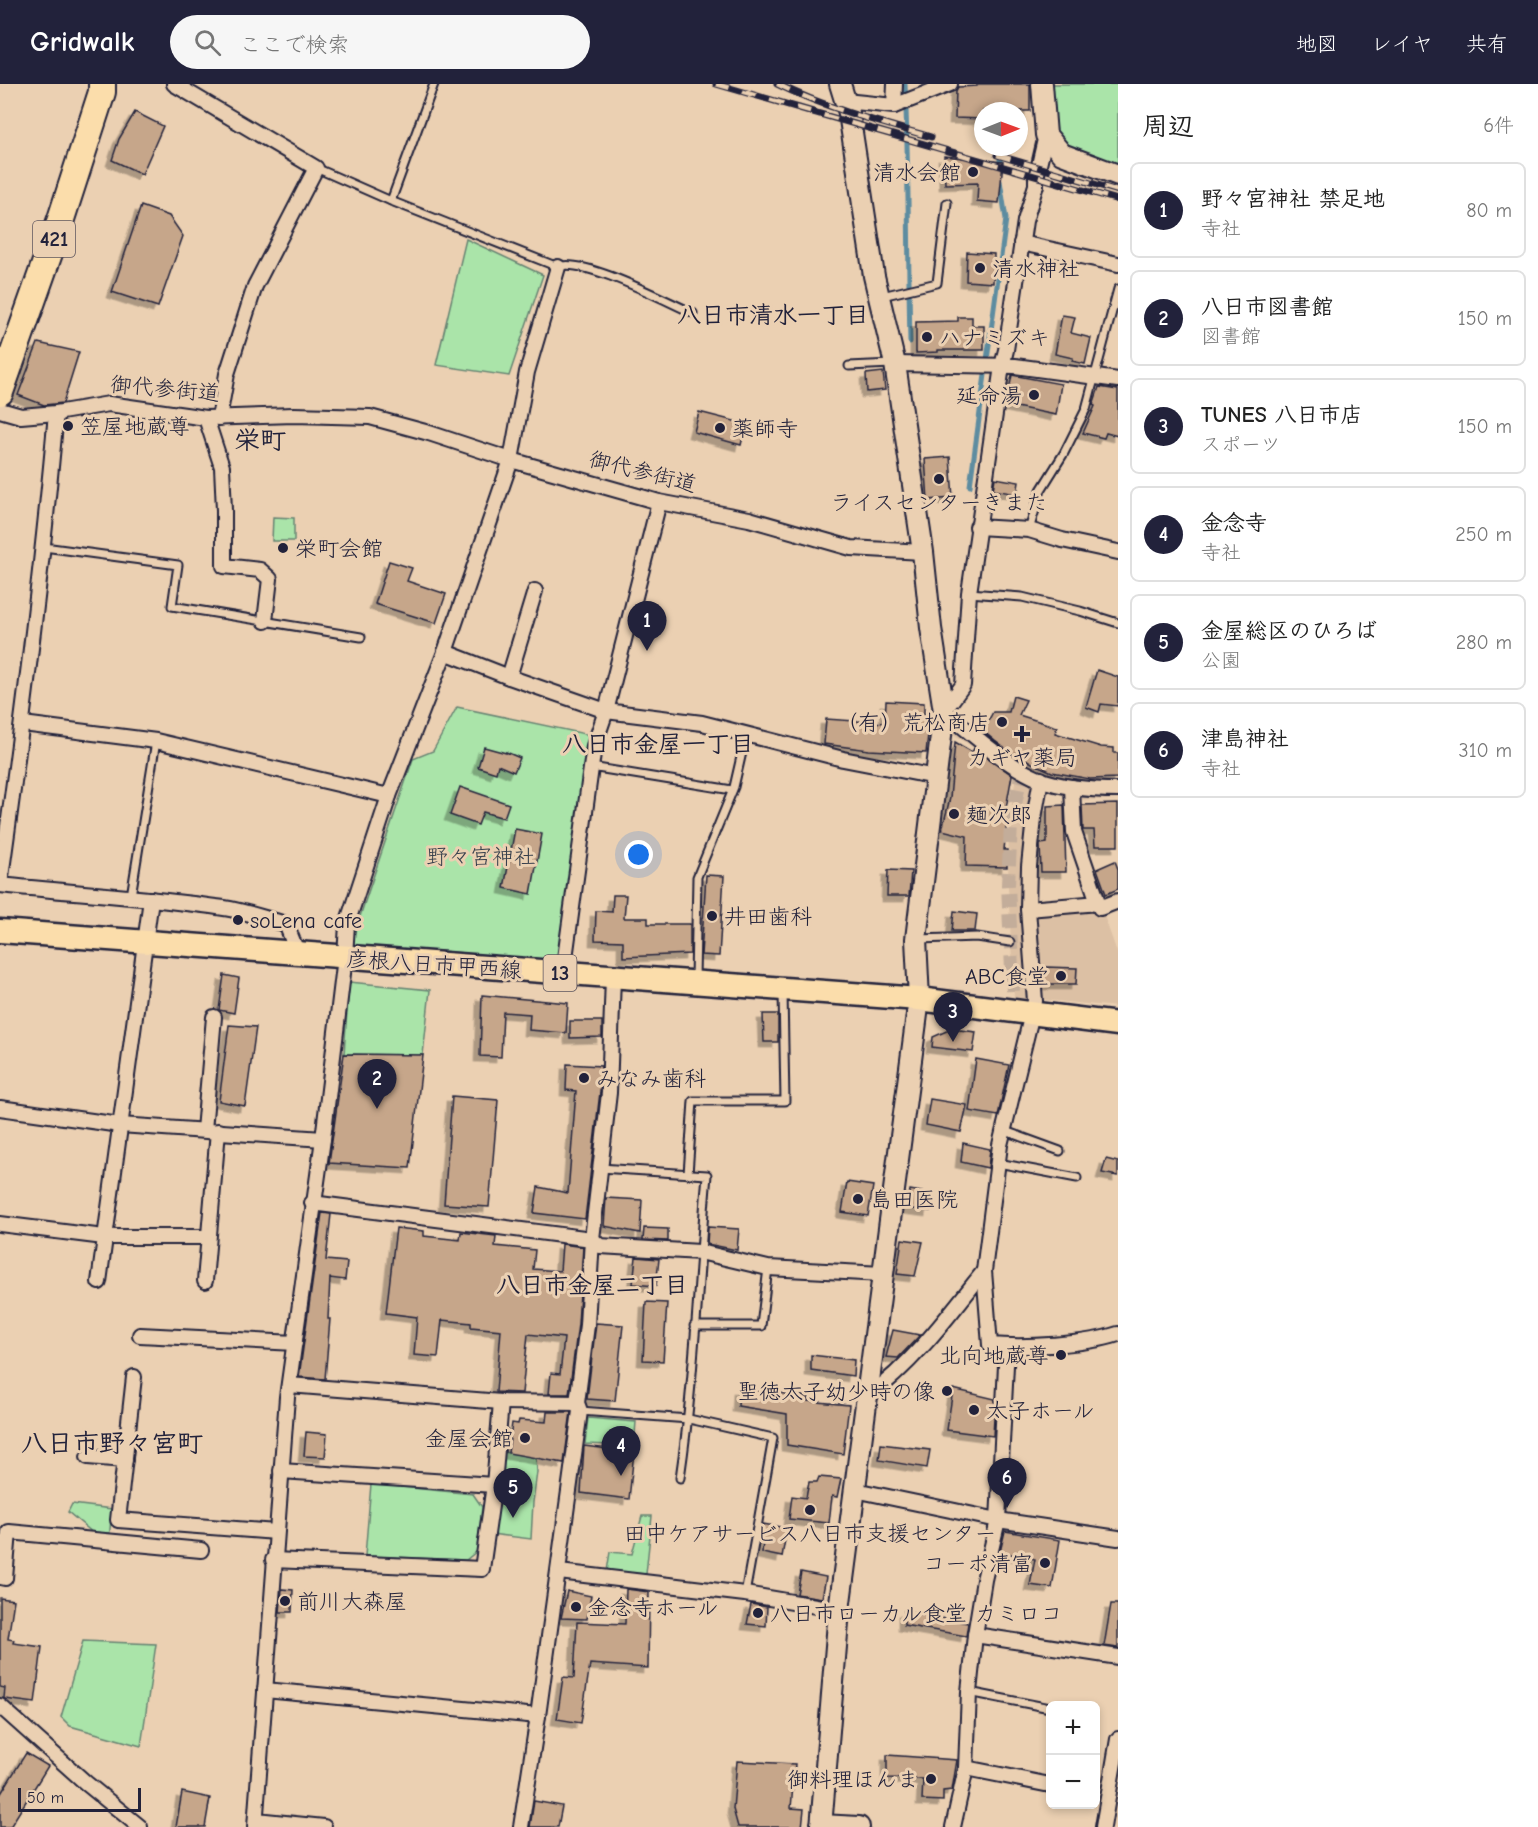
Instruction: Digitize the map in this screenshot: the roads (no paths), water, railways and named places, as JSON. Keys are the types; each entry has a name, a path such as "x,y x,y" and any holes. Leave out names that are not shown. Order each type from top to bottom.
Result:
{"highway":[{"name":"421","path":"0,392 61,219 102,92 102,84"}],"main road":[{"name":"彦根八日市甲西線","path":"0,932 919,999 1118,1024"}],"street":[{"path":"174,84 316,168 255,286 213,418 222,467 225,510 224,566 260,570 270,579 265,621"},
{"path":"894,106 896,84"},
{"path":"843,93 894,106 950,84"},
{"path":"944,711 963,685 969,593 977,528 1024,221 1036,185 1046,135 1042,84"},
{"path":"843,93 849,113 874,276 895,364 944,711 916,939 919,999 839,1610 821,1826 859,1827"},
{"path":"1046,135 1062,154 1118,175"},
{"path":"1021,243 1118,264"},
{"path":"324,1827 255,1824 273,1560 289,1385 312,1203 323,1139 347,924 389,796 445,652 511,460 526,372 558,267"},
{"path":"895,364 1002,366 1118,380"},
{"name":"御代参街道","path":"0,410 21,416 109,404 213,418 294,415 370,417 659,502 749,519 851,548 923,552"},
{"path":"56,413 44,547 23,724 0,885 131,896 226,908 286,924 298,954"},
{"path":"563,973 594,746 606,711 659,502"},
{"path":"977,528 1029,530 1118,552"},
{"path":"509,677 535,591"},
{"path":"445,652 606,711 702,723 843,759 936,777"},
{"path":"944,711 1022,770 1041,779 1072,787 1118,790"},
{"path":"23,724 156,741 389,796"},
{"path":"1041,779 1031,847 1028,909 1035,994 1005,1131 1000,1144 984,1271 990,1345 1098,1340 1118,1334"},
{"path":"1072,787 1074,832 1100,908 1118,901"},
{"path":"99,1282 151,899"},
{"path":"1028,909 1099,903"},
{"path":"521,1827 559,1572 587,1325 592,1239 609,1093 613,977"},
{"path":"204,1130 214,1017"},
{"path":"0,1108 120,1125 323,1139"},
{"path":"205,1281 218,1131"},
{"path":"312,1203 592,1239 600,1246 700,1252 768,1268 883,1274"},
{"path":"0,1224 104,1237 208,1238"},
{"path":"867,1397 878,1389 937,1330 984,1271"},
{"path":"140,1335 295,1343"},
{"path":"953,1827 966,1768 969,1692 975,1635 984,1580 998,1521 1007,1346"},
{"path":"134,1377 118,1520 276,1532"},
{"path":"289,1385 578,1407"},
{"path":"273,1560 482,1569 494,1485 501,1402"},
{"path":"88,1456 125,1460"},
{"path":"281,1471 494,1485"},
{"path":"855,1490 998,1521 1118,1538"},
{"path":"0,1577 5,1578 9,1532 201,1550"},
{"path":"559,1572 745,1594 839,1610"},
{"path":"975,1635 1118,1657"},
{"path":"265,1690 538,1716"},
{"path":"0,1706 86,1783 140,1827"},
{"path":"1103,1827 1102,1795 1118,1739"},
{"path":"966,1768 1046,1784"}],"lane":[{"path":"391,201 434,84"},
{"path":"316,168 391,201 558,267 565,264 607,274 693,314"},
{"path":"880,296 937,283 947,203"},
{"path":"1029,530 1041,490 1064,453 1086,409 1118,289"},
{"path":"849,366 895,364"},
{"path":"44,547 178,565 172,606 361,637"},
{"path":"969,593 1022,597 1118,623"},
{"path":"695,983 697,877 732,790 746,735"},
{"path":"131,896 156,741"},
{"path":"591,767 732,790"},
{"path":"916,939 976,937 1010,942"},
{"path":"688,1174 693,1101 785,1101 783,989"},
{"path":"1005,1131 1059,1151"},
{"path":"998,1163 1077,1178"},
{"path":"600,1168 707,1175 694,1326 689,1419 680,1478"},
{"path":"694,1326 761,1326 768,1268"},
{"path":"578,1407 689,1419 773,1438 745,1594"},
{"path":"969,1692 1046,1707"}],"waterway":[{"path":"905,84 910,342"},
{"path":"1000,156 1000,169"},
{"path":"970,486 1006,219 1000,181"}],"tunnel":[{"path":"1014,1012 1008,885 1011,824 1022,770"}],"railway":[{"path":"716,84 1118,200"},
{"path":"777,84 833,107 931,137"},
{"path":"1000,156 1118,191"}],"place":[{"name":"清水会館","path":"973,172"},
{"name":"清水神社","path":"980,268"},
{"name":"ハナミズキ","path":"927,337"},
{"name":"延命湯","path":"1034,395"},
{"name":"笠屋地蔵尊","path":"68,426"},
{"name":"薬師寺","path":"720,428"},
{"name":"ライスセンターきまた","path":"939,479"},
{"name":"栄町会館","path":"283,548"},
{"name":"野々宮神社 禁足地","path":"647,651"},
{"name":"（有）荒松商店","path":"1002,722"},
{"name":"カギヤ薬局","path":"1022,734"},
{"name":"麺次郎","path":"954,814"},
{"name":"井田歯科","path":"712,916"},
{"name":"soLena cafe","path":"238,920"},
{"name":"ABC食堂","path":"1061,976"},
{"name":"TUNES 八日市店","path":"953,1042"},
{"name":"みなみ歯科","path":"584,1078"},
{"name":"八日市図書館","path":"377,1109"},
{"name":"島田医院","path":"858,1199"},
{"name":"北向地蔵尊","path":"1061,1355"},
{"name":"聖徳太子幼少時の像","path":"947,1391"},
{"name":"太子ホール","path":"974,1410"},
{"name":"金屋会館","path":"525,1438"},
{"name":"金念寺","path":"621,1476"},
{"name":"津島神社","path":"1007,1508"},
{"name":"田中ケアサービス八日市支援センター","path":"810,1510"},
{"name":"金屋総区のひろば","path":"513,1518"},
{"name":"コーポ清富","path":"1045,1563"},
{"name":"前川大森屋","path":"285,1601"},
{"name":"金念寺ホール","path":"576,1607"},
{"name":"八日市ローカル食堂 カミロコ","path":"758,1613"},
{"name":"御料理ほんま","path":"931,1779"}],"district":[{"name":"八日市清水一丁目","path":"773,315"},
{"name":"栄町","path":"260,440"},
{"name":"八日市金屋一丁目","path":"658,744"},
{"name":"八日市金屋二丁目","path":"592,1285"},
{"name":"八日市野々宮町","path":"112,1443"}],"park label":[{"name":"野々宮神社","path":"481,856"}]}
